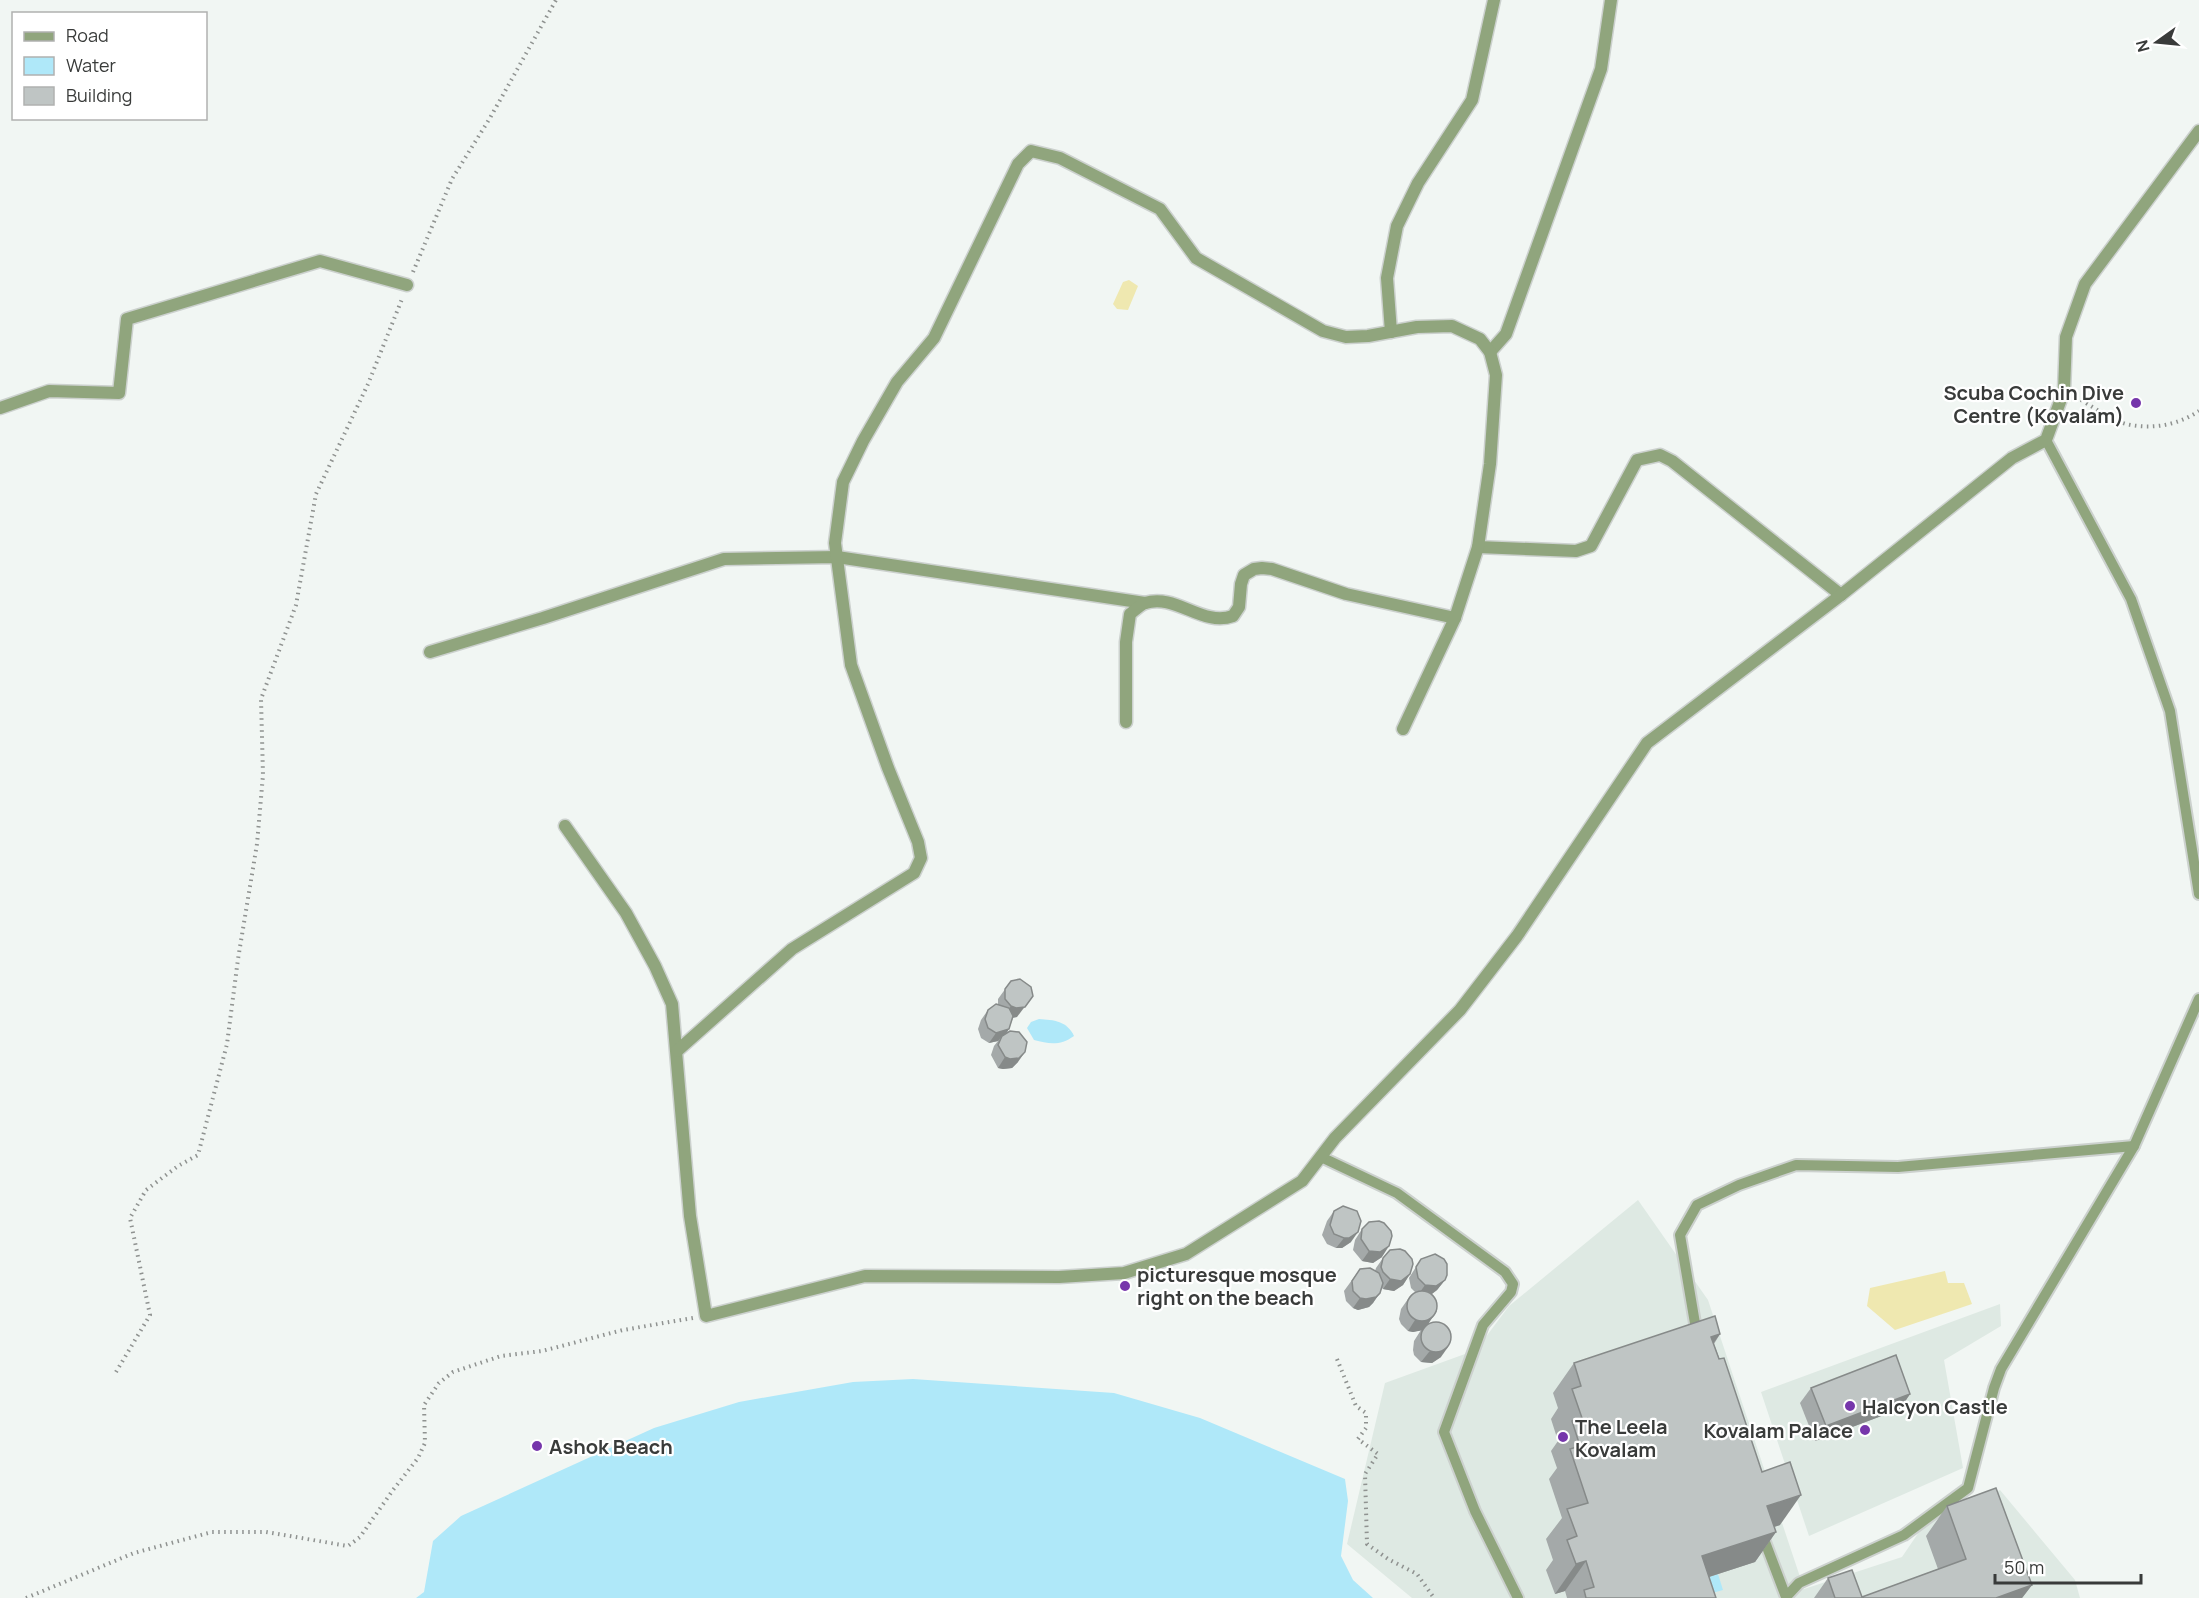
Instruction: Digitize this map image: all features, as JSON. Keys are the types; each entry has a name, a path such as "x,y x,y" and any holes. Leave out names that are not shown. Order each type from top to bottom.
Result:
{"street":[{"path":"1391,332 1387,278 1397,225 1418,183 1472,100 1494,0"},
{"path":"1490,352 1506,334 1601,69 1611,0"},
{"path":"565,826 626,913 655,966 672,1004 690,1216 706,1316 865,1276 1059,1276 1124,1273 1186,1254 1302,1181 1335,1138 1460,1010 1517,936 1647,743 1841,595 2012,458 2046,440 2064,392 2066,337 2085,284 2199,130"},
{"path":"677,1051 792,949 914,873 921,858 911,819 888,768 851,665 836,543 843,482 863,441 897,382 934,338 1018,164 1031,151 1060,158 1160,209 1196,258 1323,331 1346,337 1368,336 1417,327 1452,326 1480,339 1490,352 1496,375 1490,464 1478,548 1455,618 1403,729"},
{"path":"0,408 49,391 119,393 127,319 320,261 407,285"},
{"path":"1480,339 1506,334"},
{"path":"1478,548 1576,551 1592,546 1637,460 1660,455 1672,461 1841,595"},
{"path":"430,652 554,615 724,559 837,557 1145,603 1163,602 1205,617 1225,619 1233,616 1239,607 1244,576 1254,569 1262,568 1272,569 1346,594 1455,618"},
{"path":"1126,722 1126,642 1130,614 1145,603"}],"lane":[{"path":"2046,440 2131,599 2170,711 2199,894"},
{"path":"1761,1531 1786,1597 1799,1583 1904,1535 1968,1488 2001,1369 2134,1146 2199,999"},
{"path":"1699,1342 1680,1234 1697,1205 1739,1185 1796,1165 1898,1167 2134,1146"},
{"path":"1321,1157 1397,1193 1505,1272 1513,1284 1511,1292 1483,1325 1444,1432 1475,1511 1518,1598"}],"path":[{"path":"116,1372 150,1315 130,1218 146,1190 178,1166 198,1155 227,1044 257,844 263,775 261,699 296,605 316,494 368,384 452,179 490,118 556,0"},
{"path":"2064,392 2126,424 2156,427 2185,420 2199,411"},
{"path":"26,1598 134,1553 212,1532 266,1533 348,1546 360,1537 418,1458 425,1443 424,1405 439,1383 453,1372 501,1356 542,1351 623,1330 706,1316"},
{"path":"1337,1359 1356,1406 1366,1413 1366,1428 1358,1439 1378,1454 1365,1474 1367,1544 1388,1559 1417,1574 1434,1598"}],"shaded area":[{"path":"1129,280 1138,286 1128,310 1117,309 1113,304 1123,282"},
{"name":"The Leela Kovalam","path":"1638,1200 1708,1300 1804,1589 1902,1557 1923,1526 2000,1490 2075,1580 2080,1598 1412,1598 1347,1544 1385,1383 1476,1350 1509,1306"},
{"path":"1945,1271 1948,1283 1964,1283 1972,1304 1895,1330 1867,1306 1870,1288"},
{"name":"Kovalam Palace","path":"2000,1304 2001,1326 1944,1360 1963,1468 1809,1536 1761,1392"}],"water":[{"path":"1039,1019 1064,1024 1074,1036 1054,1043 1034,1040 1027,1028 1031,1022"},
{"path":"913,1379 1114,1393 1200,1418 1345,1479 1348,1501 1341,1556 1353,1580 1373,1598 416,1598 424,1592 433,1541 461,1516 654,1428 739,1402 853,1382"},
{"path":"1718,1574 1723,1590 1695,1598 1699,1580"}],"building":[{"path":"1020,979 1031,987 1033,996 1025,1007 1016,1008 1005,999 1005,989 1011,981"},
{"path":"996,1004 1009,1008 1013,1016 1009,1029 996,1033 988,1028 985,1019 988,1010"},
{"path":"1010,1031 1019,1032 1027,1042 1025,1052 1019,1058 1005,1057 998,1045 1002,1036"},
{"path":"1343,1206 1357,1211 1361,1221 1358,1232 1349,1238 1334,1234 1330,1225 1334,1211"},
{"path":"1379,1221 1391,1231 1389,1246 1380,1252 1369,1251 1361,1239 1362,1229 1369,1222"},
{"path":"1400,1249 1412,1259 1413,1264 1410,1274 1401,1281 1390,1279 1381,1267 1383,1258 1390,1250"},
{"path":"1435,1254 1444,1259 1447,1264 1447,1275 1445,1280 1436,1286 1425,1285 1418,1278 1416,1267 1421,1259"},
{"path":"1370,1268 1379,1273 1383,1283 1380,1293 1376,1297 1360,1298 1353,1291 1352,1281 1360,1269"},
{"path":"1422,1291 1433,1295 1437,1306 1433,1317 1422,1321 1411,1317 1407,1306 1411,1295"},
{"path":"1715,1316 1720,1334 1711,1337 1719,1359 1724,1358 1762,1472 1790,1462 1801,1495 1767,1506 1776,1532 1702,1556 1716,1598 1586,1598 1584,1590 1594,1587 1586,1561 1576,1564 1567,1540 1577,1536 1567,1509 1588,1503 1570,1449 1580,1446 1572,1421 1582,1418 1572,1389 1581,1386 1574,1363"},
{"path":"1436,1322 1447,1326 1451,1337 1447,1348 1436,1352 1425,1348 1421,1337 1425,1326"},
{"name":"Halcyon Castle","path":"1896,1355 1910,1394 1826,1426 1811,1388"},
{"path":"1996,1488 2032,1585 1996,1598 1835,1598 1828,1578 1852,1570 1862,1597 1966,1559 1947,1506"}],"place":[{"name":"Scuba Cochin Dive Centre (Kovalam)","path":"2136,403"},
{"name":"picturesque mosque right on the beach","path":"1125,1286"},
{"name":"Halcyon Castle","path":"1850,1406"},
{"name":"Kovalam Palace","path":"1865,1430"},
{"name":"The Leela Kovalam","path":"1563,1437"},
{"name":"Ashok Beach","path":"537,1446"}]}
